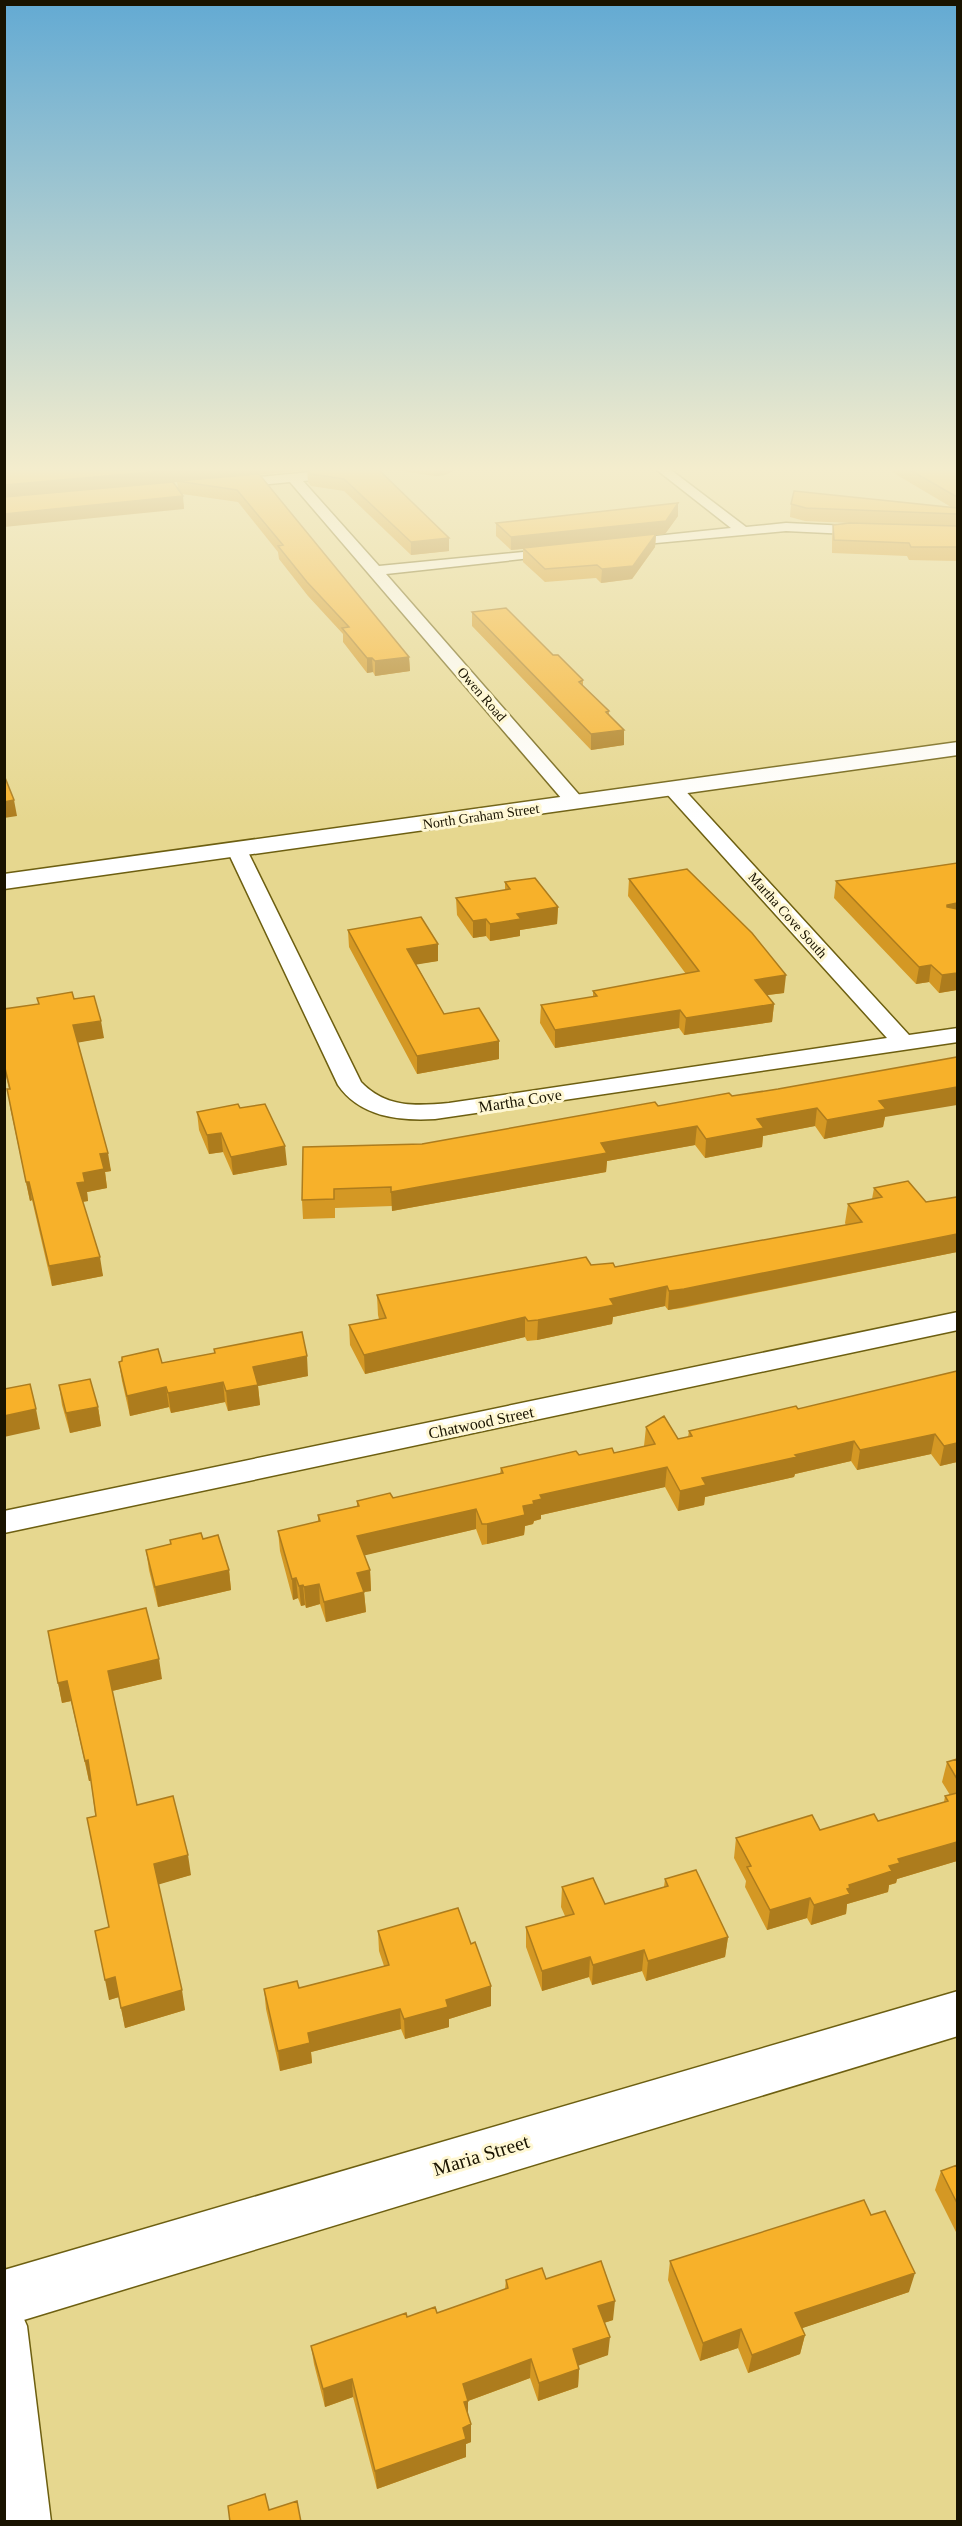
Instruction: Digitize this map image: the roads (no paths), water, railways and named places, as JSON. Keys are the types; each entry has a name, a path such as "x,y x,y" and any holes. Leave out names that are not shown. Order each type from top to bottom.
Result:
{"main road":[{"name":"North Graham Street","path":"4,882 957,748"},
{"name":"Maria Street","path":"4,2298 957,2013"}],"street":[{"name":"Owen Road","path":"391,588 575,802"},
{"name":"Martha Cove South","path":"673,789 903,1042"},
{"name":"Martha Cove","path":"237,850 350,1085 367,1103 380,1109 407,1113 449,1110 957,1035"},
{"name":"Chatwood Street","path":"4,1522 957,1321"},
{"path":"4,2326 26,2522"}]}
